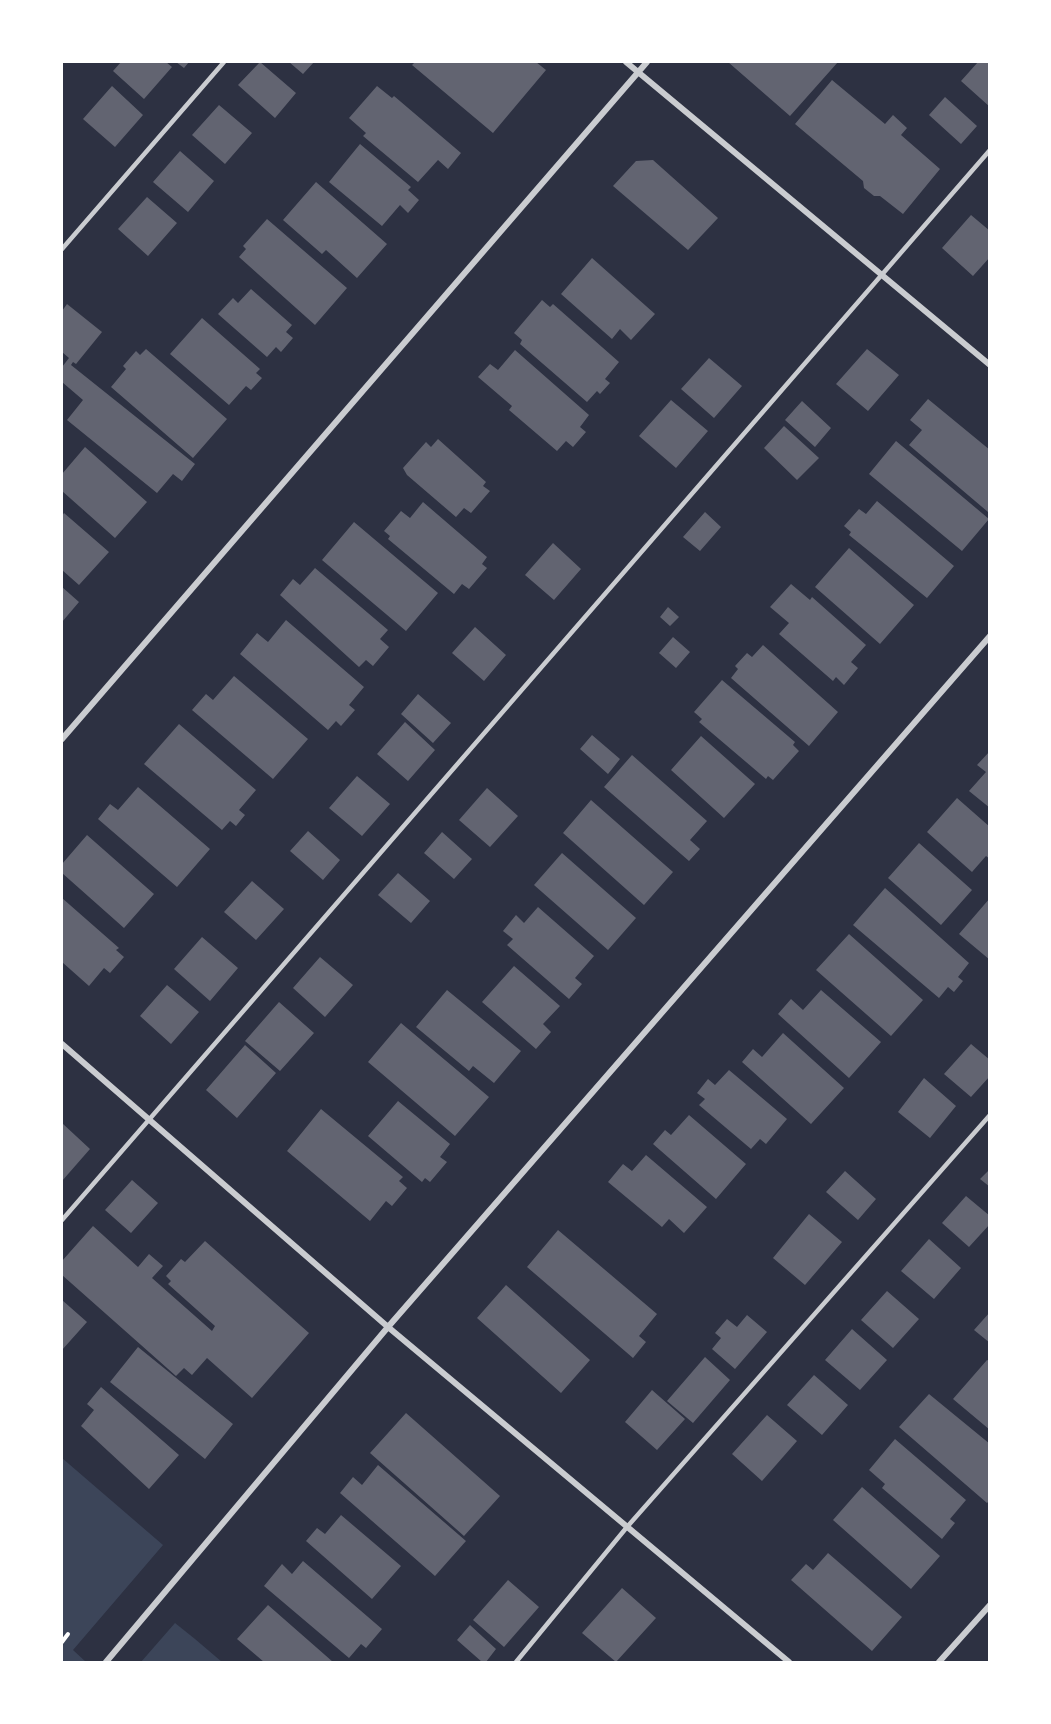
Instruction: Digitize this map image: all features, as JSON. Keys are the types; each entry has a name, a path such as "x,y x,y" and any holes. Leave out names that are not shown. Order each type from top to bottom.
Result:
{"street":[{"path":"626,62 990,365"},
{"path":"62,739 647,62"},
{"path":"106,1662 388,1327 990,636"},
{"path":"62,1044 388,1327 789,1662"},
{"path":"939,1662 990,1605"}],"lane":[{"path":"62,249 224,62"},
{"path":"62,1220 990,150"},
{"path":"516,1662 627,1527 990,1115"}],"path":[{"path":"62,1642 68,1634"}],"shaded area":[{"path":"62,1458 163,1545 73,1650 86,1662 62,1662"},
{"path":"175,1623 195,1639 222,1662 141,1662"}],"building":[{"path":"121,62 166,62 172,67 144,99 113,71"},
{"path":"176,62 189,62 184,68"},
{"path":"260,62 296,93 275,118 238,85"},
{"path":"289,62 314,62 303,74"},
{"path":"415,62 536,62 546,70 493,133 412,65"},
{"path":"728,62 838,62 790,116"},
{"path":"978,62 990,62 990,107 961,81"},
{"path":"832,80 885,124 893,115 907,128 901,135 940,169 903,214 880,196 874,196 864,188 863,181 795,124"},
{"path":"112,86 143,115 115,147 83,119"},
{"path":"377,86 392,98 394,96 461,153 448,169 438,160 418,182 363,136 366,133 349,118"},
{"path":"945,97 977,126 961,144 929,115"},
{"path":"219,105 252,133 225,164 192,135"},
{"path":"360,144 411,187 408,190 419,200 408,213 400,205 382,226 329,182"},
{"path":"180,151 214,181 188,212 153,182"},
{"path":"653,160 718,218 688,250 613,186 636,161"},
{"path":"316,182 387,244 357,278 326,250 322,254 283,220"},
{"path":"147,197 177,223 148,256 118,229"},
{"path":"971,215 990,231 990,257 973,276 942,248"},
{"path":"267,219 347,288 315,325 239,257 246,249 243,246"},
{"path":"592,258 655,314 631,340 620,329 612,339 561,294"},
{"path":"251,289 292,325 286,332 293,338 281,352 276,347 267,357 218,314 233,298 238,303"},
{"path":"542,300 550,307 553,304 619,362 605,379 610,383 600,394 597,391 587,402 520,344 522,340 514,333"},
{"path":"67,304 102,332 76,364 73,362 71,365 195,464 182,481 173,474 157,493 67,420 83,400 62,382 62,367 69,358 62,352 62,311"},
{"path":"202,318 260,369 256,373 262,378 251,390 246,386 229,405 170,354"},
{"path":"146,349 227,419 193,458 111,387 126,369 123,366 136,351 140,355"},
{"path":"867,349 899,375 868,411 836,384"},
{"path":"515,350 589,415 580,427 586,432 573,447 566,441 557,451 509,410 512,406 478,377 490,364 498,370"},
{"path":"709,358 742,386 714,418 681,389"},
{"path":"928,399 990,450 988,512 909,445 922,430 910,420"},
{"path":"671,400 708,431 676,468 639,436"},
{"path":"802,401 831,428 815,447 785,420"},
{"path":"784,426 819,458 797,480 764,448"},
{"path":"438,439 486,482 483,486 490,491 471,513 464,508 456,517 407,475 403,468 426,442 431,447"},
{"path":"896,441 989,519 962,551 869,474"},
{"path":"85,447 147,502 115,538 62,491 62,474"},
{"path":"877,501 954,566 927,598 849,535 851,532 844,526 859,509 866,514"},
{"path":"423,502 487,557 482,564 487,568 469,589 462,584 454,594 388,539 390,536 384,531 401,511 410,518"},
{"path":"705,512 721,527 700,551 683,537"},
{"path":"64,513 109,552 79,585 62,570 62,516"},
{"path":"354,522 438,593 406,631 322,560"},
{"path":"553,543 581,569 554,600 525,575"},
{"path":"849,548 914,605 880,644 815,587"},
{"path":"315,568 388,630 380,639 389,647 373,666 366,660 359,667 280,595 293,579 300,585"},
{"path":"791,584 810,600 812,597 866,645 851,662 858,668 844,685 836,677 833,681 779,634 789,623 770,607"},
{"path":"62,587 79,602 62,622"},
{"path":"668,607 679,617 670,626 660,617"},
{"path":"286,620 364,687 349,705 355,710 341,726 336,721 328,730 240,654 257,633 268,642"},
{"path":"475,627 506,655 484,681 452,653"},
{"path":"673,637 690,652 676,668 659,653"},
{"path":"763,645 838,712 809,746 731,678 738,669 735,666 747,653 752,657"},
{"path":"234,676 308,739 273,779 192,710 206,694 213,700"},
{"path":"722,680 795,742 793,745 799,751 773,780 768,776 766,779 699,722 702,719 694,712"},
{"path":"418,694 451,723 433,743 401,714"},
{"path":"405,722 435,750 408,781 377,754"},
{"path":"179,724 256,790 239,810 245,815 236,826 230,821 222,830 144,764"},
{"path":"592,735 620,759 608,774 580,749"},
{"path":"701,736 755,784 724,818 671,770"},
{"path":"990,751 990,808 969,791 986,772 977,765"},
{"path":"632,755 707,821 690,840 700,849 689,861 604,787"},
{"path":"357,776 390,804 362,836 329,808"},
{"path":"138,787 210,849 177,887 98,819 110,804 118,810"},
{"path":"487,788 518,816 490,847 459,820"},
{"path":"957,798 990,827 990,859 986,856 972,872 927,832"},
{"path":"591,800 673,872 644,905 563,833"},
{"path":"308,831 340,860 323,880 290,851"},
{"path":"442,832 472,859 454,879 424,853"},
{"path":"87,835 154,894 124,928 62,873 62,864"},
{"path":"919,843 972,890 941,925 888,878"},
{"path":"562,853 636,918 608,950 534,885"},
{"path":"398,873 430,901 411,923 378,895"},
{"path":"252,881 284,909 256,940 224,912"},
{"path":"885,888 969,963 958,977 963,981 954,992 948,987 939,998 853,925"},
{"path":"62,898 119,948 116,950 124,957 110,973 104,968 89,986 62,962"},
{"path":"990,898 990,960 959,934"},
{"path":"538,907 594,956 575,978 582,984 569,999 507,945 513,939 503,931 516,915 524,923"},
{"path":"849,934 923,1000 891,1036 816,970"},
{"path":"202,937 238,968 210,1001 174,969"},
{"path":"320,957 353,985 325,1017 293,988"},
{"path":"514,966 560,1006 543,1024 551,1032 536,1049 482,1002"},
{"path":"167,985 199,1012 171,1044 140,1016"},
{"path":"447,990 521,1051 494,1083 473,1066 469,1071 416,1027"},
{"path":"821,990 881,1042 849,1078 778,1014 791,999 803,1010"},
{"path":"279,1002 314,1033 280,1071 245,1041"},
{"path":"401,1023 489,1097 455,1136 368,1062"},
{"path":"783,1033 844,1088 811,1124 742,1062 753,1049 762,1057"},
{"path":"971,1044 990,1060 990,1076 971,1097 944,1074"},
{"path":"245,1045 276,1073 237,1118 206,1090"},
{"path":"729,1070 787,1119 766,1144 760,1139 751,1149 699,1105 705,1099 697,1093 708,1079 715,1085"},
{"path":"924,1078 956,1106 930,1138 898,1112"},
{"path":"398,1101 450,1144 440,1157 447,1162 430,1182 425,1178 422,1182 368,1136"},
{"path":"321,1109 403,1177 399,1181 407,1188 392,1206 386,1201 370,1221 287,1151"},
{"path":"689,1115 746,1164 716,1199 653,1144 665,1130 671,1135"},
{"path":"62,1123 90,1149 62,1181"},
{"path":"646,1155 707,1207 684,1233 669,1219 662,1227 608,1182 623,1164 632,1171"},
{"path":"990,1169 990,1187 980,1179"},
{"path":"845,1171 876,1199 858,1220 826,1192"},
{"path":"132,1180 158,1203 131,1233 105,1210"},
{"path":"966,1196 990,1216 990,1224 969,1247 942,1223"},
{"path":"809,1214 842,1242 805,1285 773,1258"},
{"path":"93,1226 138,1267 149,1254 163,1266 152,1278 212,1331 215,1326 168,1284 171,1281 166,1276 181,1259 185,1262 205,1241 309,1333 252,1398 207,1358 192,1375 184,1368 176,1376 62,1275 62,1261"},
{"path":"558,1230 657,1314 639,1336 646,1342 633,1358 527,1267"},
{"path":"929,1239 961,1268 934,1299 901,1271"},
{"path":"506,1285 590,1360 561,1393 477,1318"},
{"path":"887,1291 919,1319 893,1348 861,1320"},
{"path":"62,1300 87,1322 62,1350"},
{"path":"990,1312 990,1343 974,1330"},
{"path":"747,1315 767,1332 735,1369 712,1349 721,1338 715,1333 727,1319 737,1327"},
{"path":"852,1329 887,1360 860,1390 825,1360"},
{"path":"138,1347 233,1424 205,1459 110,1382"},
{"path":"705,1357 730,1380 693,1423 667,1401"},
{"path":"987,1360 990,1361 990,1430 953,1399"},
{"path":"814,1375 848,1405 822,1435 787,1405"},
{"path":"101,1387 179,1455 149,1489 81,1426 94,1410 87,1404"},
{"path":"652,1390 685,1419 657,1450 625,1422"},
{"path":"929,1394 990,1444 990,1500 987,1503 899,1427"},
{"path":"406,1413 500,1496 464,1536 370,1453"},
{"path":"767,1415 797,1441 762,1481 732,1454"},
{"path":"895,1439 966,1500 950,1519 955,1523 942,1539 882,1488 885,1484 869,1470"},
{"path":"378,1465 466,1541 435,1576 340,1493 353,1477 362,1485"},
{"path":"862,1487 940,1556 911,1589 833,1520"},
{"path":"341,1515 401,1566 372,1599 306,1541 317,1528 325,1534"},
{"path":"828,1553 902,1617 872,1651 791,1580 806,1564 813,1570"},
{"path":"303,1561 382,1629 366,1648 361,1644 349,1658 264,1586 282,1564 292,1574"},
{"path":"508,1580 539,1607 504,1647 473,1620"},
{"path":"622,1588 656,1618 616,1662 582,1633"},
{"path":"268,1605 333,1662 264,1662 237,1639"},
{"path":"470,1625 496,1649 486,1662 482,1662 457,1640"}]}
